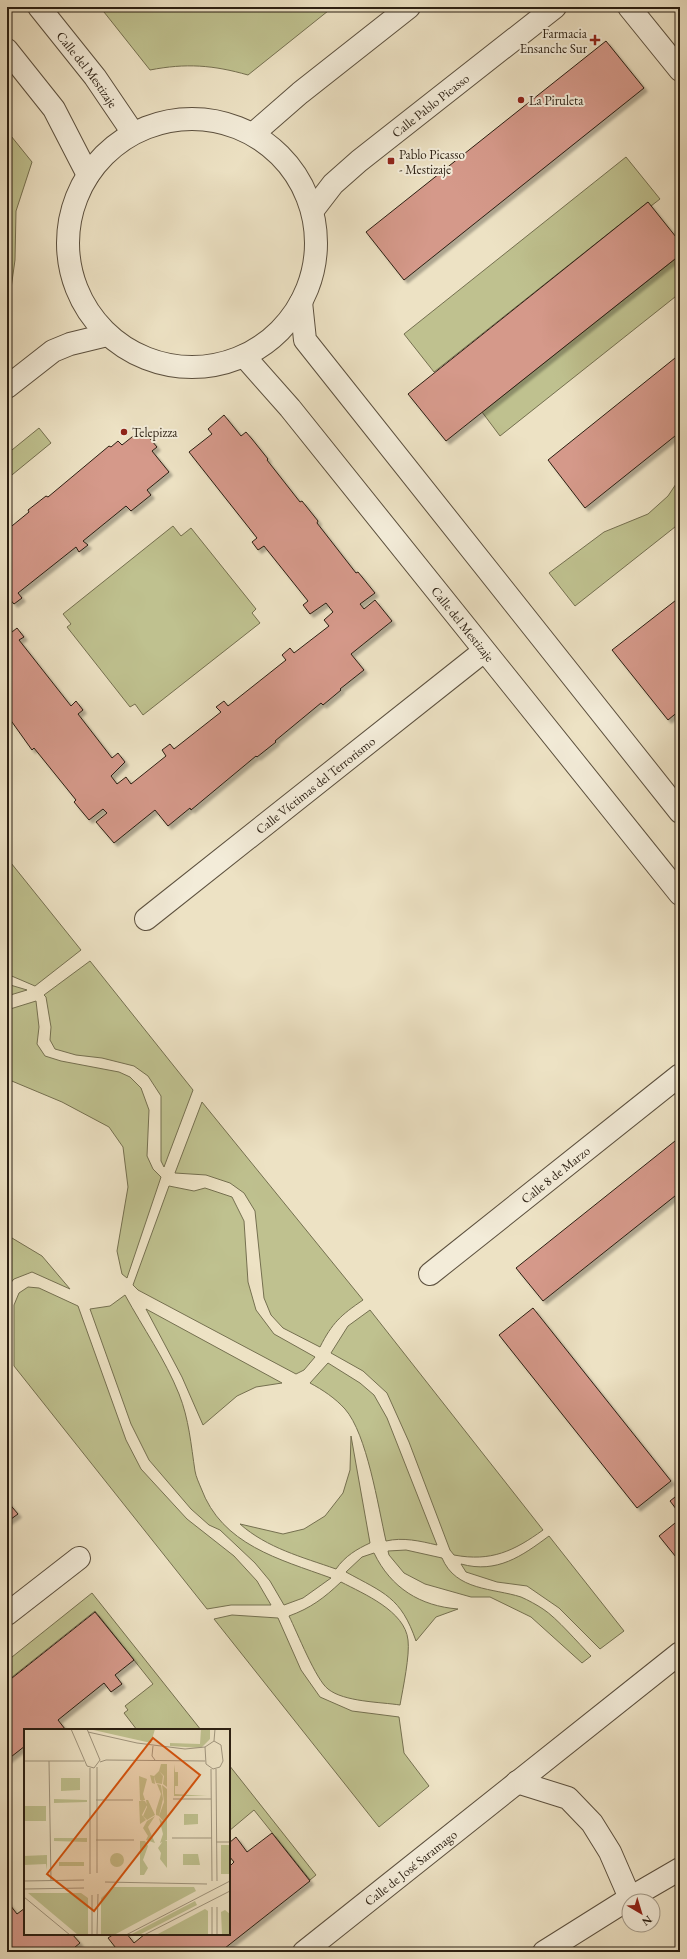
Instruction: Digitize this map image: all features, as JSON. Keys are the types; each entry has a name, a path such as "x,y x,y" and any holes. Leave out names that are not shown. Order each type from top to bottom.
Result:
{"street":[{"name":"Calle del Mestizaje","path":"39,7 95,77 133,133"},
{"path":"253,134 300,93 409,7"},
{"name":"Calle Pablo Picasso","path":"313,210 333,184 359,161 555,7"},
{"path":"629,7 680,70"},
{"path":"7,50 54,109 88,175"},
{"path":"181,119 206,119 230,124 253,134 274,148 291,166 304,187 313,210 317,241 313,273 301,302 282,328 258,348 244,356 226,362 206,366 187,367 148,359 130,351 107,335 93,321 73,280 68,253 69,226 76,199 88,175 101,159 116,145 133,133 157,124 181,119"},
{"path":"301,302 305,340 680,812"},
{"path":"7,387 53,351 107,335"},
{"name":"Calle del Mestizaje","path":"244,356 290,408 680,894"},
{"name":"Calle Víctimas del Terrorismo","path":"146,918 484,651"},
{"name":"Calle 8 de Marzo","path":"430,1274 680,1075"},
{"path":"7,1614 79,1558"},
{"name":"Calle de José Saramago","path":"304,1952 680,1653"},
{"path":"517,1782 568,1798 592,1823 610,1852 628,1893"},
{"path":"639,1893 680,1869"},
{"path":"544,1952 621,1904"}],"green space":[{"path":"100,7 333,7 248,75 223,69 199,66 176,66 150,70"},
{"path":"7,131 32,162 16,211 15,260 7,317"},
{"path":"626,157 660,199 651,206 648,202 434,372 404,334"},
{"path":"680,255 680,293 500,436 482,412"},
{"path":"39,428 51,443 7,479 7,454"},
{"path":"680,478 680,523 575,606 549,573 604,532 648,514 668,496"},
{"path":"173,526 181,536 191,528 256,609 252,613 260,623 143,715 135,704 130,707 67,627 71,624 63,614"},
{"path":"7,858 81,950 35,986 7,974"},
{"path":"90,961 193,1090 164,1167 161,1161 161,1096 148,1076 134,1066 102,1058 76,1055 55,1049 50,1040 51,1027 46,997 44,995"},
{"path":"7,984 27,990 7,996"},
{"path":"36,1001 39,1027 37,1044 45,1056 61,1061 119,1072 130,1077 141,1088 149,1110 147,1156 153,1169 161,1177 127,1278 122,1274 117,1251 128,1187 123,1147 109,1127 62,1102 7,1079 7,1010"},
{"path":"202,1102 363,1300 338,1320 320,1347 283,1328 271,1315 264,1298 255,1211 244,1193 230,1183 206,1175 175,1173"},
{"path":"169,1186 194,1191 205,1188 232,1197 244,1221 248,1282 256,1310 274,1334 315,1357 304,1370 296,1374 138,1290 133,1285"},
{"path":"7,1235 42,1256 70,1289 32,1272 14,1279 7,1287"},
{"path":"28,1287 39,1288 78,1306 126,1440 141,1469 187,1519 234,1556 257,1581 271,1605 231,1605 207,1609 14,1366 14,1305 19,1293"},
{"path":"125,1295 161,1356 179,1394 187,1422 196,1475 210,1507 223,1523 238,1537 254,1547 292,1564 331,1578 303,1598 284,1605 270,1581 255,1563 220,1530 209,1525 191,1509 149,1460 131,1424 90,1309 110,1306"},
{"path":"146,1309 282,1383 256,1387 237,1396 203,1425 182,1377"},
{"path":"370,1310 543,1530 512,1549 491,1556 467,1557 454,1555 450,1550 409,1442 387,1393 363,1371 331,1353 348,1326"},
{"path":"328,1363 360,1383 374,1395 387,1418 437,1545 405,1539 386,1541 371,1471 360,1435 353,1420 337,1401 310,1383"},
{"path":"351,1436 370,1543 352,1553 343,1560 336,1569 273,1546 240,1524 283,1534 304,1529 325,1516 343,1493 350,1470"},
{"path":"549,1536 624,1631 600,1649 559,1608 527,1586 497,1582 466,1572 461,1564 486,1567 498,1565 519,1556"},
{"path":"406,1550 442,1558 448,1569 456,1577 466,1582 487,1589 521,1597 535,1604 555,1618 591,1656 582,1663 531,1617 490,1597 471,1597 425,1584 404,1573 389,1555 388,1551"},
{"path":"374,1553 389,1576 408,1593 431,1604 458,1609 436,1617 416,1641 404,1615 390,1598 371,1585 346,1572 362,1557"},
{"path":"341,1582 372,1598 392,1612 400,1620 405,1630 408,1640 408,1654 400,1705 363,1701 343,1697 335,1693 323,1684 307,1655 289,1616 304,1610 317,1602"},
{"path":"92,1593 200,1729 136,1729 124,1713 128,1710 125,1706 153,1684 95,1611 7,1681 7,1661"},
{"path":"232,1615 278,1618 301,1670 320,1697 352,1711 399,1717 404,1753 429,1786 379,1827 214,1619"},
{"path":"230,1766 316,1875 310,1880 254,1810 230,1830"}],"building":[{"path":"606,41 644,88 404,280 366,232"},
{"path":"648,202 680,242 680,255 446,441 408,394"},
{"path":"680,354 680,432 585,508 548,460"},
{"path":"224,415 241,436 246,432 252,439 300,502 302,501 318,521 317,523 356,573 358,572 375,593 360,604 364,609 375,600 392,621 351,654 364,670 323,705 321,703 275,741 276,742 257,757 256,756 191,810 190,808 168,826 155,810 114,843 96,822 107,813 103,809 89,820 74,802 76,800 34,748 32,750 7,715 7,625 12,632 17,628 24,637 19,640 71,706 76,701 83,710 78,714 112,758 118,753 125,762 111,776 117,784 126,777 131,784 166,756 162,750 170,744 174,749 221,712 216,707 224,701 228,706 286,660 282,655 290,648 294,653 329,626 324,620 333,612 326,603 310,614 303,605 308,601 264,546 258,550 252,542 257,538 189,452 212,434 208,429"},
{"path":"142,429 157,447 152,451 169,472 147,490 151,495 131,511 126,506 83,541 88,545 79,552 76,547 18,593 22,598 14,604 7,596 7,530 29,512 28,510 46,496 48,497 109,446 111,447 118,441 122,445"},
{"path":"680,597 680,710 668,720 612,650"},
{"path":"680,1137 680,1192 543,1301 516,1268"},
{"path":"533,1308 671,1481 637,1508 499,1335"},
{"path":"680,1493 680,1514 670,1501"},
{"path":"7,1501 18,1514 7,1522"},
{"path":"680,1519 680,1562 659,1536"},
{"path":"95,1612 134,1660 115,1675 122,1684 111,1692 104,1683 58,1720 65,1729 24,1729 24,1747 7,1760 7,1682"},
{"path":"272,1833 310,1881 220,1952 119,1952 108,1938 112,1935 128,1935 134,1943 144,1935 230,1935 230,1866 234,1862 230,1857 230,1842 236,1837 247,1852"},
{"path":"7,1901 17,1914 24,1909 24,1935 73,1935 80,1943 69,1952 7,1952"}],"place":[{"name":"Farmacia Ensanche Sur","path":"595,40"},
{"name":"La Piruleta","path":"521,100"},
{"name":"Pablo Picasso - Mestizaje","path":"391,161"},
{"name":"Telepizza","path":"124,432"}]}
